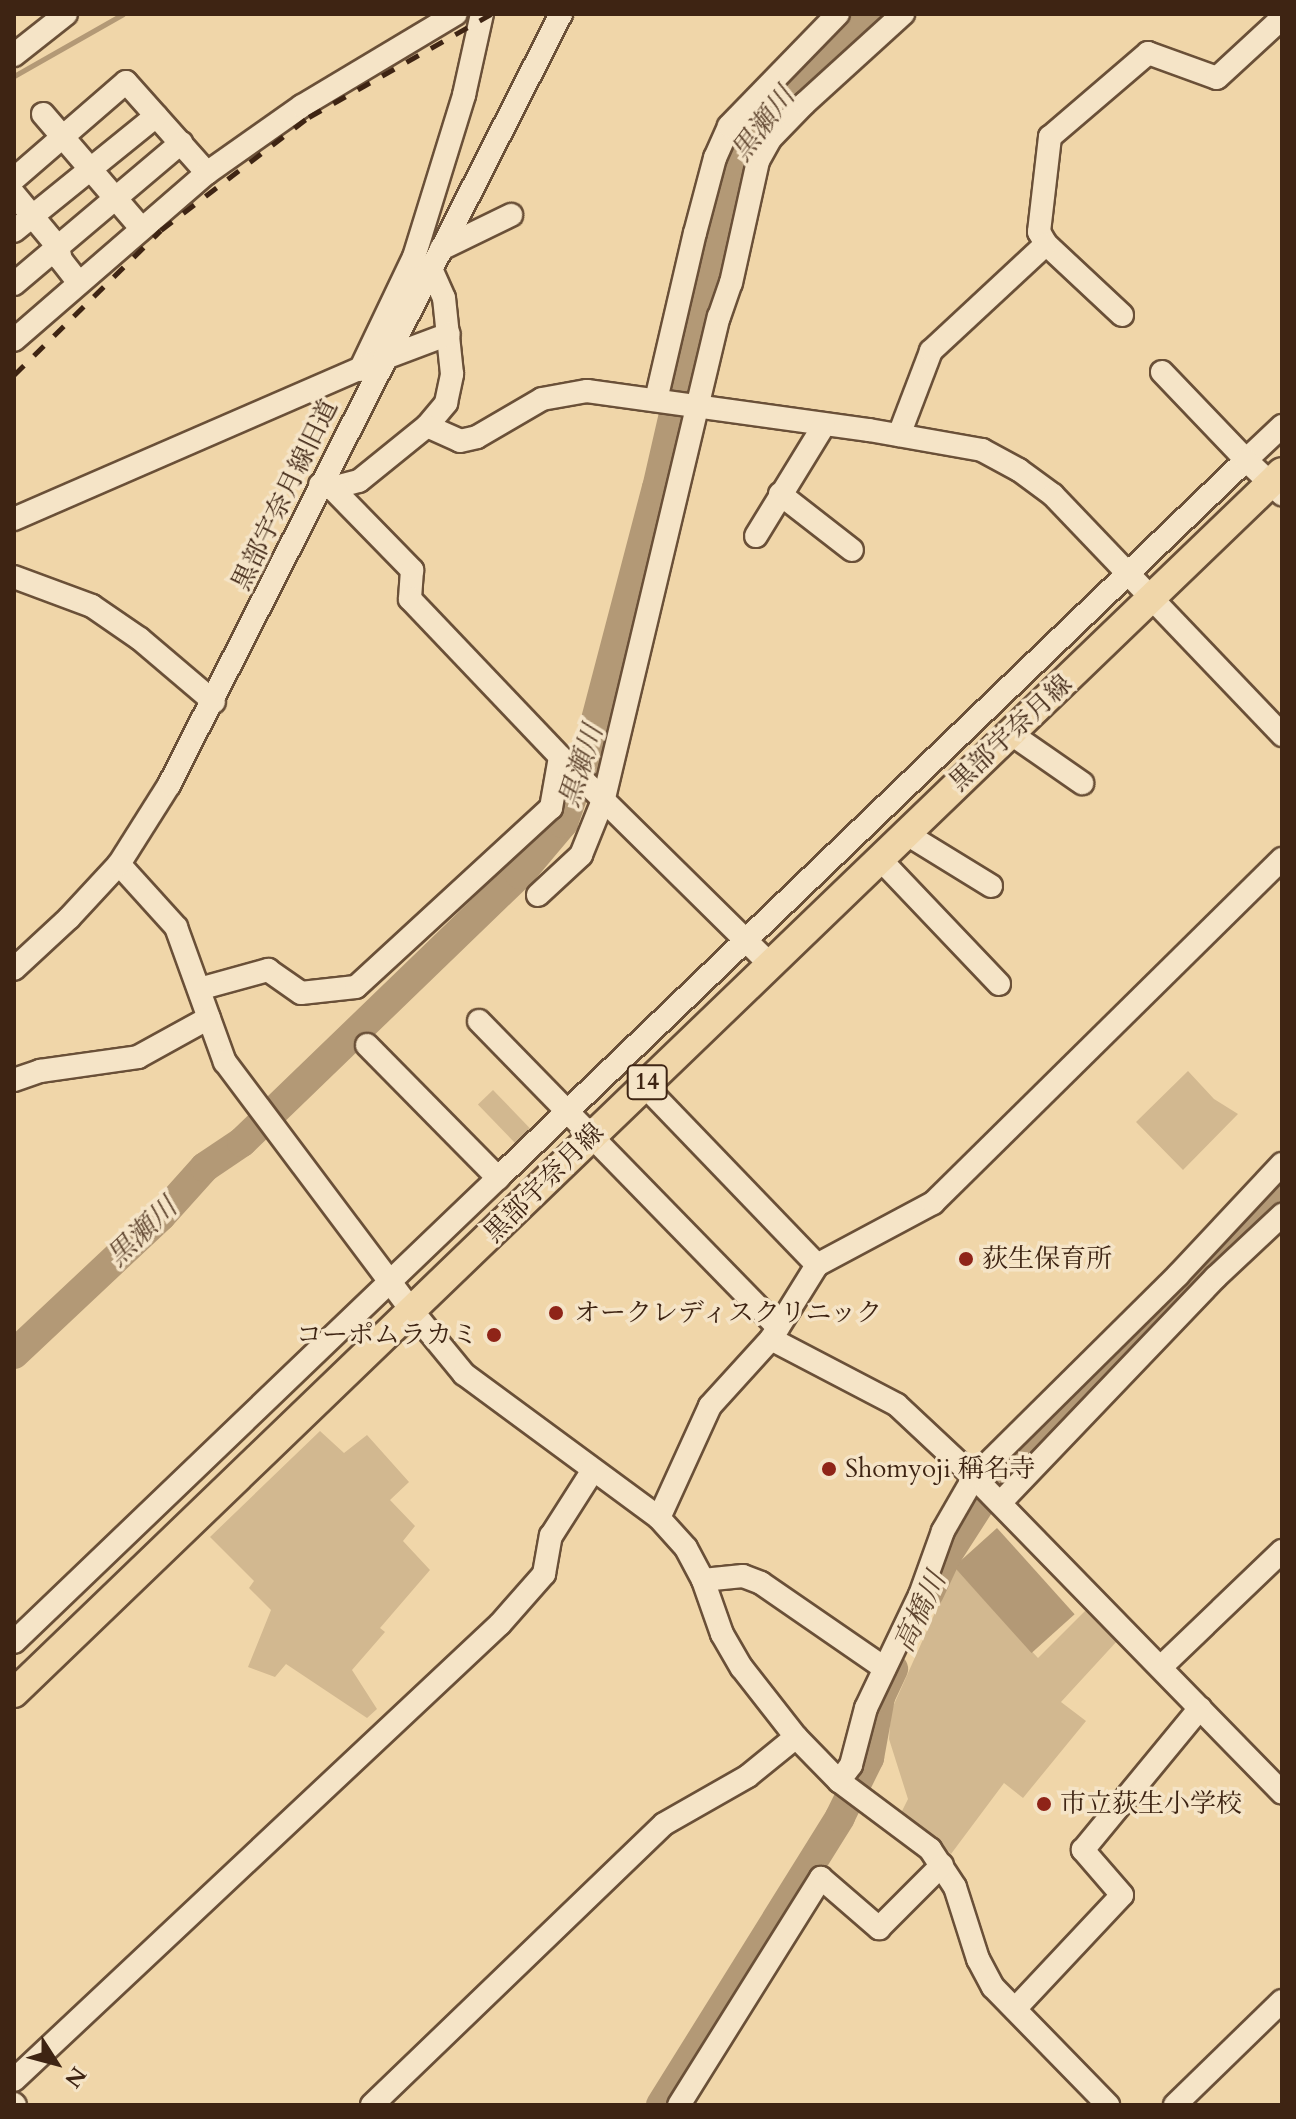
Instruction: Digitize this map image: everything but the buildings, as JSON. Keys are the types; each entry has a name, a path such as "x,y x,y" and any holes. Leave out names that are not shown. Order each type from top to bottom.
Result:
{"main road":[{"name":"黒部宇奈月線","path":"14,1693 413,1312 769,963 1278,483"}],"street":[{"path":"14,55 66,14"},
{"path":"17,329 207,173 302,106 456,14"},
{"path":"360,370 414,257 464,95 482,14"},
{"path":"659,400 695,233 715,158 729,126 838,14"},
{"path":"538,895 581,855 600,794 694,406 731,283 758,161 804,104 903,14"},
{"name":"黒部宇奈月線旧道","path":"14,969 69,918 119,864 169,785 326,487 385,358 560,16"},
{"path":"1122,315 1046,244 1039,232 1050,137 1148,53 1217,78 1282,18"},
{"path":"14,179 126,82 207,173"},
{"path":"43,114 141,228"},
{"path":"14,231 156,116"},
{"path":"14,284 181,143"},
{"path":"14,194 58,247 61,260 78,282"},
{"path":"326,487 359,481 427,426 446,403 452,374 444,298 436,259 511,215"},
{"path":"899,435 931,351 1046,244"},
{"path":"14,519 385,358 449,334"},
{"path":"1162,372 1246,460 1278,483"},
{"path":"427,426 460,441 477,437 542,399 587,391 899,435 982,450 1019,470 1053,495 1282,735"},
{"path":"756,536 824,425"},
{"path":"14,1642 1282,426"},
{"path":"326,487 412,570 410,599 565,761 769,963"},
{"path":"780,494 852,550"},
{"path":"14,577 92,606 140,639 214,702"},
{"path":"1010,733 1082,783"},
{"path":"199,989 268,970 301,993 356,987 551,808 565,761"},
{"path":"905,833 991,886"},
{"path":"879,858 999,984"},
{"path":"659,1518 710,1406 775,1333 817,1265 933,1203 1282,859"},
{"path":"119,864 176,927 225,1062 413,1312 464,1374 659,1518 686,1548 703,1580 722,1634 742,1668 796,1737 839,1781 920,1841 942,1865 955,1887 978,1959 993,1987 1108,2105"},
{"path":"14,1080 40,1071 138,1057 209,1018"},
{"path":"479,1021 775,1333 897,1405 1000,1503 1282,1793"},
{"path":"367,1045 498,1178"},
{"path":"644,1085 817,1265"},
{"path":"839,1781 851,1765 866,1708 920,1595 943,1531 974,1477 1178,1275 1282,1164"},
{"path":"1000,1503 1216,1277 1282,1215"},
{"path":"14,2080 500,1624 544,1574 551,1536 593,1470"},
{"path":"1161,1667 1282,1551"},
{"path":"703,1580 743,1576 761,1583 884,1668"},
{"path":"1015,2009 1122,1895 1083,1850 1200,1708"},
{"path":"372,2105 664,1824 748,1776 796,1737"},
{"path":"679,2105 821,1878 879,1928 942,1865"},
{"path":"1175,2105 1282,2001"}],"shaded area":[{"path":"1188,1071 1214,1099 1238,1114 1183,1170 1136,1122"},
{"path":"493,1090 535,1133 520,1148 478,1105"},
{"path":"320,1431 344,1453 367,1435 409,1482 390,1500 415,1526 403,1541 430,1570 380,1628 385,1632 352,1670 377,1709 367,1718 286,1664 275,1677 248,1667 271,1610 249,1588 254,1581 210,1537"},
{"path":"997,1528 1075,1614 1032,1653 954,1567"},
{"path":"955,1568 1038,1658 1090,1606 1118,1640 1061,1702 1086,1721 1023,1798 1004,1783 951,1854 902,1811 908,1799 889,1739 891,1711"}],"waterway":[{"path":"14,76 123,14"},
{"name":"黒瀬川","path":"14,1354 161,1216 205,1167 242,1142 520,874 563,823 587,754 657,488 732,161 771,105 867,14"},
{"name":"高橋川","path":"929,1593 945,1558 1001,1471 1282,1189"},
{"name":"高橋川","path":"661,2105 840,1817 869,1758 880,1697 893,1669"}],"railway":[{"path":"14,375 161,230 309,117 491,14"}],"place":[{"name":"荻生保育所","path":"966,1259"},
{"name":"オークレディスクリニック","path":"556,1313"},
{"name":"コーポムラカミ","path":"494,1335"},
{"name":"Shomyoji 稱名寺","path":"829,1469"},
{"name":"市立荻生小学校","path":"1044,1804"}]}
